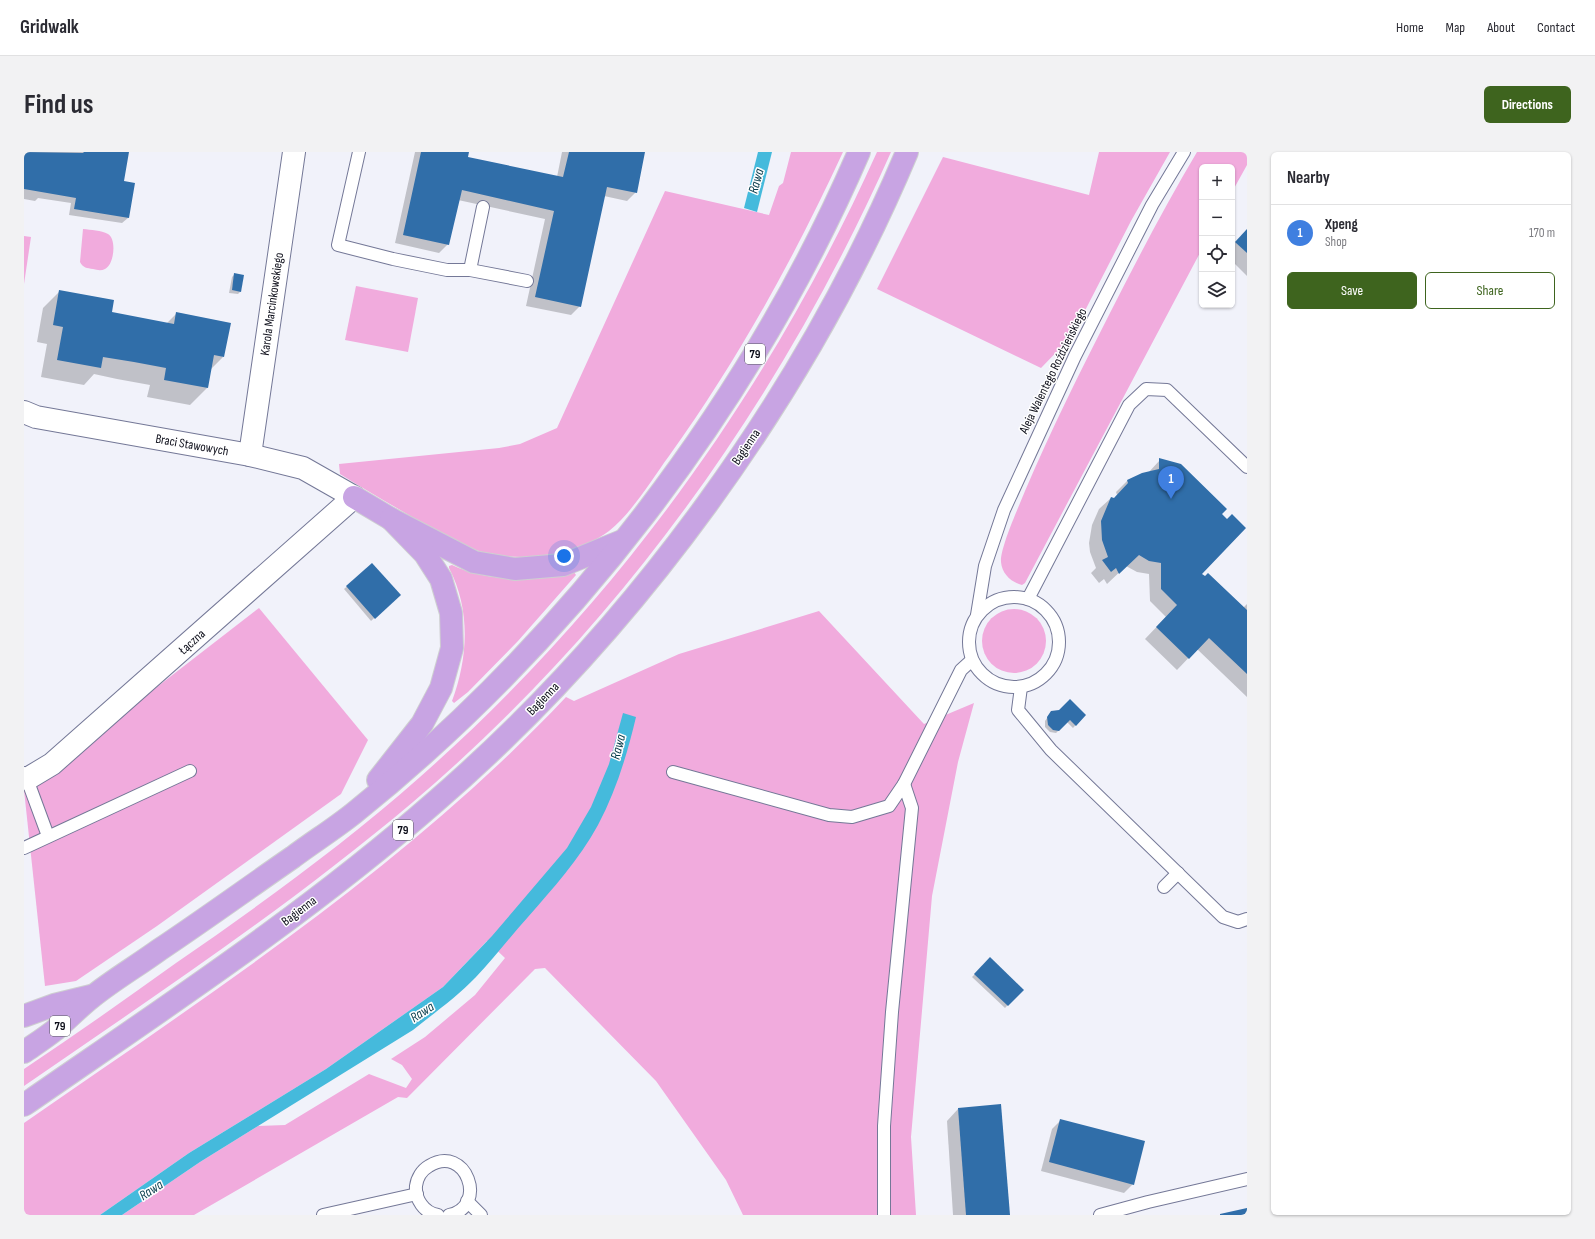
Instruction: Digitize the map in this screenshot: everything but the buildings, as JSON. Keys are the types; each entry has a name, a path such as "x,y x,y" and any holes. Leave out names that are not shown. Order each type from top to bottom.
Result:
{"main road":[{"name":"79","path":"24,1052 53,1032 92,996 352,815 425,753 482,700 562,616 625,540 662,492 721,407 753,357 811,253 841,193 859,152"},
{"name":"Bagienna","path":"24,1105 209,976 333,886 438,800 511,732 570,672 673,549 720,486 760,428 802,358 857,260 907,152"},
{"path":"354,497 391,519 474,562 515,569 563,565 625,540"},
{"path":"352,815 422,724 441,688 452,648 451,613 441,579 425,554 391,519"},
{"path":"24,1016 54,1004 92,996"}],"street":[{"name":"Karola Marcinkowskiego","path":"250,455 294,152"},
{"name":"Braci Stawowych","path":"24,412 36,417 250,455 303,468 354,497"},
{"name":"Łączna","path":"26,778 52,764 86,735 354,497"}],"lane":[{"path":"359,152 338,245 393,259 447,270 470,270 527,281"},
{"name":"Aleja Walentego Roździeńskiego","path":"977,615 985,566 1007,503 1075,356 1152,205 1184,152"},
{"path":"470,270 484,208"},
{"path":"1028,599 1129,405 1146,389 1167,390 1247,467"},
{"path":"1014,596 1028,599 1041,606 1051,617 1058,630 1059,646 1055,660 1047,673 1035,682 1021,687 1006,687 991,682 980,672 972,660 968,644 970,629 977,615 987,605 1000,599 1014,596"},
{"path":"673,772 829,814 852,817 889,806 904,784 961,670 972,660"},
{"path":"1021,687 1018,710 1051,750 1223,917 1238,922 1247,919"},
{"path":"24,848 190,771"},
{"path":"26,778 48,836"},
{"path":"884,1215 885,1111 892,1012 912,808 904,784"},
{"path":"1164,887 1178,873"},
{"path":"438,1215 426,1210 420,1203 416,1194 416,1185 419,1176 425,1168 433,1163 442,1161 452,1162 460,1167 466,1174 470,1188 467,1201 461,1209 454,1214 449,1215"},
{"path":"1100,1215 1148,1202 1247,1179"},
{"path":"323,1215 416,1194"},
{"path":"467,1201 481,1215"}],"shaded area":[{"path":"791,152 843,152 805,231 764,308 718,383 694,420 634,505 617,524 598,539 572,550 544,556 515,557 489,554 464,546 441,534 340,474 339,464 499,448 520,444 557,428 665,191 769,215 779,186 783,183"},
{"path":"877,152 891,152 847,244 799,333 746,420 688,504 626,584 560,661 488,734 413,802 366,840 271,914 173,984 24,1086 24,1069 270,897 391,802 492,710 559,640 623,566 682,489 737,409 788,326 835,240"},
{"path":"1099,152 1170,152 1131,221 1072,336 1041,368 877,289 943,157 1089,195"},
{"path":"1197,152 1247,152 1247,165 1235,187 1235,164 1199,164 1199,255 1025,583 1022,585 1018,584 1005,574 1001,562 1001,556 1019,506 1077,378 1131,271"},
{"path":"83,229 96,230 108,234 111,237 113,241 113,252 111,263 105,269 99,270 87,268 80,262"},
{"path":"24,236 31,237 24,284"},
{"path":"356,286 418,298 408,352 345,340"},
{"path":"452,565 481,575 512,579 544,578 574,572 576,575 518,641 468,692 454,703 452,701 461,668 465,634 461,600 449,568 449,566"},
{"path":"259,608 368,740 341,794 157,926 76,981 45,986 24,790"},
{"path":"1014,609 1026,611 1037,618 1044,629 1046,641 1044,653 1037,664 1026,671 1014,673 1002,671 991,664 984,653 982,641 984,629 991,618 1002,611"},
{"path":"819,611 924,724 974,703 958,762 932,896 911,1137 916,1215 743,1215 726,1180 656,1081 545,968 535,969 407,1098 398,1097 194,1215 122,1215 200,1162 258,1126 285,1125 369,1074 406,1088 412,1079 402,1065 391,1059 425,1037 475,995 505,958 487,941 443,987 326,1069 189,1153 100,1215 24,1215 24,1123 237,975 307,924 375,871 441,816 505,758 566,697 574,701 679,654"}],"water":[{"name":"Rawa","path":"758,152 772,152 757,212 744,208"},
{"name":"Rawa","path":"623,713 636,717 629,745 610,799 591,838 565,873 469,984 413,1030 200,1162 122,1215 100,1215 189,1153 326,1069 443,987 492,936 567,848 591,807 609,764"}],"place":[{"name":"Xpeng","path":"1171,499"}]}
